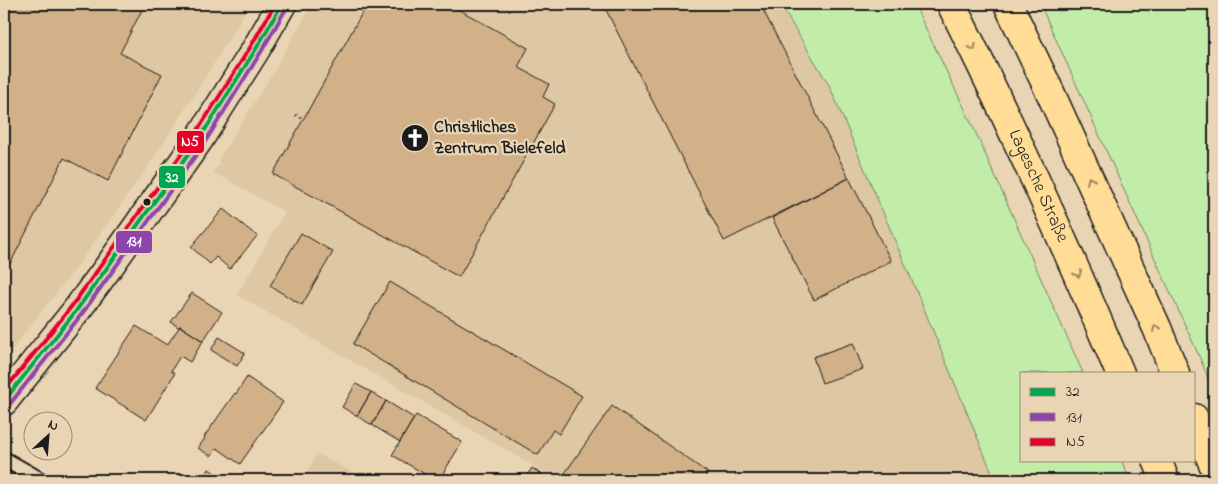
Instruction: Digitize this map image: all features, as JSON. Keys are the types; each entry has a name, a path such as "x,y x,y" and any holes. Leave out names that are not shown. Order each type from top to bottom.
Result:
{"highway":[{"name":"Lagesche Straße","path":"951,4 1080,278 1120,372"},
{"path":"1008,4 1157,328 1175,372"},
{"path":"1196,423 1214,466"},
{"path":"1158,462 1165,480"}],"street":[{"path":"4,401 76,311 188,156 256,49 282,4"}],"lane":[{"path":"4,459 41,480"}],"path":[{"path":"296,115 303,119"}],"shaded area":[{"path":"4,4 249,4 205,78 150,164 75,269 4,360"},
{"path":"312,4 780,4 829,85 995,480 544,480 548,474 237,295 285,212 213,172 220,164 218,160 272,74"},
{"path":"317,454 368,480 302,480"}],"green space":[{"path":"780,4 914,4 970,120 1083,372 1020,372 1020,462 1122,462 1130,480 995,480 829,85"},
{"path":"1040,4 1214,4 1214,392 1199,356"}],"building":[{"path":"4,4 145,4 120,53 162,74 108,181 64,158 11,262 4,259"},
{"name":"Christliches Zentrum Bielefeld","path":"367,4 449,4 528,48 518,67 549,84 543,97 555,104 459,277 273,174"},
{"path":"603,4 760,4 849,178 724,241"},
{"path":"849,178 891,261 814,300 772,218"},
{"path":"223,209 257,236 230,269 216,257 210,264 191,247"},
{"path":"301,233 333,252 302,305 270,286"},
{"path":"390,282 582,396 559,434 553,430 538,455 353,344"},
{"path":"192,293 222,312 203,341 171,322"},
{"path":"136,326 167,345 180,326 203,341 190,362 180,356 171,371 175,373 146,420 95,388"},
{"path":"219,337 245,353 237,366 211,350"},
{"path":"853,343 863,369 822,383 813,357"},
{"path":"247,377 283,402 240,464 217,448 211,456 198,448"},
{"path":"356,384 371,392 357,416 342,407"},
{"path":"371,392 386,401 372,425 357,416"},
{"path":"386,401 414,418 400,442 372,425"},
{"path":"612,406 708,473 703,480 560,480"},
{"path":"416,415 462,442 439,480 435,480 392,455"},
{"path":"532,468 544,476 541,480 524,480"},
{"path":"209,469 225,480 202,480"}],"transit line":[{"name":"N5","path":"4,391 71,307 193,138 275,4"},
{"name":"32","path":"4,401 76,311 198,141 282,4"},
{"name":"131","path":"9,405 81,315 203,145 287,7"}],"place":[{"name":"Christliches Zentrum Bielefeld","path":"415,138"}]}
